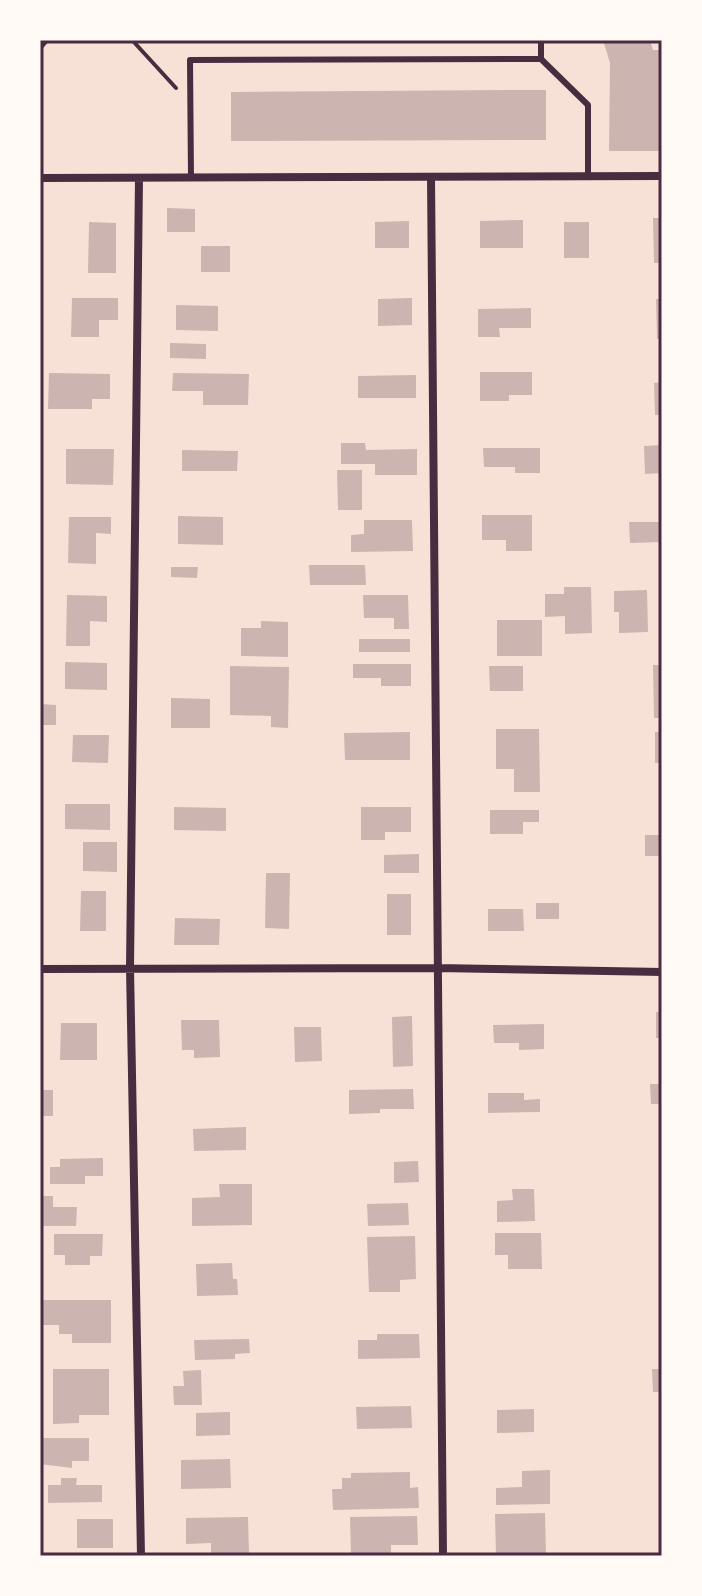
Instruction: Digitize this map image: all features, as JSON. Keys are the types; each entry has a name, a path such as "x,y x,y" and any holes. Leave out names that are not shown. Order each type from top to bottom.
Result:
{"street":[{"path":"40,178 662,176"},
{"path":"431,177 443,1556"},
{"path":"139,178 130,968 141,1556"},
{"path":"40,969 437,968 662,972"}],"lane":[{"path":"40,47 46,40"},
{"path":"541,40 541,59"},
{"path":"191,178 190,60 541,59 588,105 588,176"}],"path":[{"path":"132,40 190,104"}],"building":[{"path":"603,40 650,40 653,50 662,50 662,151 609,151 610,63"},
{"path":"546,90 546,140 231,141 231,92"},
{"path":"167,208 195,209 195,232 167,232"},
{"path":"653,218 662,218 662,263 654,263"},
{"path":"523,220 523,248 480,248 480,221"},
{"path":"409,221 409,248 375,248 375,222"},
{"path":"89,222 116,223 116,273 88,273"},
{"path":"564,222 589,222 589,258 564,258"},
{"path":"201,246 230,246 230,272 201,272"},
{"path":"72,298 118,298 118,320 99,320 99,337 71,337"},
{"path":"412,298 412,325 378,326 378,299"},
{"path":"656,299 662,299 662,339 657,339"},
{"path":"176,305 218,306 218,331 176,330"},
{"path":"531,308 531,328 499,328 500,337 478,337 478,309"},
{"path":"170,343 206,344 206,359 170,358"},
{"path":"480,372 532,372 532,395 509,395 509,401 480,401"},
{"path":"49,373 110,374 110,399 92,399 92,409 48,409"},
{"path":"173,373 249,374 248,405 203,405 203,391 172,391"},
{"path":"416,375 416,398 358,398 358,376"},
{"path":"662,382 662,415 655,415 654,383"},
{"path":"341,443 365,443 366,450 417,449 417,475 375,475 375,464 341,464"},
{"path":"662,445 662,473 645,474 644,446"},
{"path":"483,448 540,448 540,473 515,473 515,467 484,467"},
{"path":"66,449 114,449 113,485 66,484"},
{"path":"182,450 238,451 237,471 182,471"},
{"path":"337,470 362,470 362,510 338,510"},
{"path":"482,515 532,515 532,551 506,551 506,540 482,540"},
{"path":"178,516 223,517 223,545 178,544"},
{"path":"69,517 111,517 111,534 96,533 96,564 68,563"},
{"path":"364,520 412,520 413,551 351,552 351,535 364,534"},
{"path":"629,522 662,522 662,542 630,543"},
{"path":"309,565 365,565 366,585 310,585"},
{"path":"171,567 198,567 197,578 171,577"},
{"path":"564,587 591,587 592,633 565,634 565,616 545,617 545,594 564,594"},
{"path":"647,590 648,632 619,633 619,612 614,612 614,591"},
{"path":"67,595 107,596 107,622 90,621 90,646 66,646"},
{"path":"363,595 408,595 409,629 394,629 394,618 364,618"},
{"path":"497,620 542,620 542,656 497,656"},
{"path":"261,621 288,622 288,657 241,656 241,628 261,628"},
{"path":"359,639 410,639 410,652 359,652"},
{"path":"65,662 107,663 107,690 65,689"},
{"path":"353,664 411,664 411,686 381,686 381,678 353,678"},
{"path":"653,665 662,665 662,718 654,718"},
{"path":"230,666 289,667 288,728 271,727 271,716 230,715"},
{"path":"489,666 523,666 523,691 490,691"},
{"path":"171,698 210,699 210,728 171,728"},
{"path":"40,704 56,705 56,725 40,725"},
{"path":"496,729 539,729 540,792 514,792 514,769 496,769"},
{"path":"410,732 410,760 345,760 344,733"},
{"path":"655,732 662,732 662,763 655,763"},
{"path":"73,735 109,735 108,763 72,762"},
{"path":"65,804 110,804 110,830 65,829"},
{"path":"174,807 226,808 226,831 174,830"},
{"path":"361,807 411,807 411,832 385,832 385,840 361,840"},
{"path":"490,810 539,810 539,822 523,822 523,834 490,834"},
{"path":"645,835 662,835 662,856 645,856"},
{"path":"83,842 117,842 117,872 83,871"},
{"path":"419,854 419,873 384,873 384,855"},
{"path":"266,873 290,873 289,929 265,928"},
{"path":"81,891 106,891 106,931 80,931"},
{"path":"387,894 411,894 411,935 387,935"},
{"path":"536,903 559,903 559,919 536,919"},
{"path":"488,909 523,909 524,931 488,931"},
{"path":"175,918 220,919 219,945 174,945"},
{"path":"656,1012 662,1012 662,1038 656,1038"},
{"path":"412,1016 413,1066 393,1067 392,1017"},
{"path":"181,1020 219,1020 220,1057 194,1058 194,1050 182,1050"},
{"path":"61,1023 97,1023 97,1060 60,1060"},
{"path":"544,1024 544,1049 519,1050 519,1043 494,1043 493,1025"},
{"path":"294,1027 321,1027 322,1061 295,1062"},
{"path":"650,1084 662,1084 662,1104 651,1104"},
{"path":"413,1089 414,1109 380,1109 380,1113 349,1114 349,1090"},
{"path":"40,1090 53,1090 53,1116 40,1116"},
{"path":"488,1093 524,1093 524,1100 540,1099 540,1112 488,1113"},
{"path":"246,1127 246,1150 194,1151 193,1129"},
{"path":"103,1158 103,1176 85,1176 85,1184 50,1184 50,1167 60,1167 60,1159"},
{"path":"418,1161 419,1182 394,1183 394,1162"},
{"path":"219,1184 252,1184 252,1225 192,1226 192,1198 220,1197"},
{"path":"512,1189 534,1189 535,1221 497,1222 497,1201 513,1200"},
{"path":"40,1196 53,1196 53,1207 77,1207 76,1226 40,1226"},
{"path":"408,1203 409,1225 368,1226 367,1204"},
{"path":"495,1233 541,1233 542,1269 508,1269 508,1255 495,1255"},
{"path":"54,1234 103,1234 102,1256 90,1256 90,1265 65,1265 65,1255 54,1255"},
{"path":"415,1236 416,1279 400,1280 400,1292 369,1292 367,1237"},
{"path":"232,1263 238,1295 197,1296 196,1264"},
{"path":"43,1300 111,1300 111,1343 72,1343 72,1334 59,1334 59,1325 43,1325"},
{"path":"377,1334 419,1334 420,1358 358,1359 358,1340 377,1340"},
{"path":"249,1339 250,1353 235,1354 235,1359 195,1360 194,1340"},
{"path":"53,1369 109,1369 109,1415 79,1415 79,1423 53,1424"},
{"path":"652,1369 662,1369 662,1392 653,1392"},
{"path":"201,1370 202,1405 174,1405 173,1386 184,1386 183,1371"},
{"path":"411,1406 412,1428 357,1429 356,1407"},
{"path":"534,1409 534,1432 497,1433 497,1410"},
{"path":"230,1412 230,1435 196,1436 196,1413"},
{"path":"40,1438 89,1438 89,1461 72,1461 72,1468 40,1464"},
{"path":"230,1459 231,1488 181,1489 181,1460"},
{"path":"550,1470 550,1504 496,1505 496,1488 522,1487 522,1471"},
{"path":"410,1472 410,1488 418,1487 419,1508 333,1510 332,1489 342,1489 342,1478 351,1478 351,1473"},
{"path":"61,1478 77,1478 76,1485 102,1485 102,1502 48,1503 48,1485 61,1485"},
{"path":"545,1513 546,1556 496,1556 495,1514"},
{"path":"417,1516 418,1545 391,1545 391,1556 351,1556 350,1517"},
{"path":"248,1517 249,1553 211,1554 211,1543 186,1544 186,1518"},
{"path":"77,1519 113,1519 113,1548 77,1548"}]}
